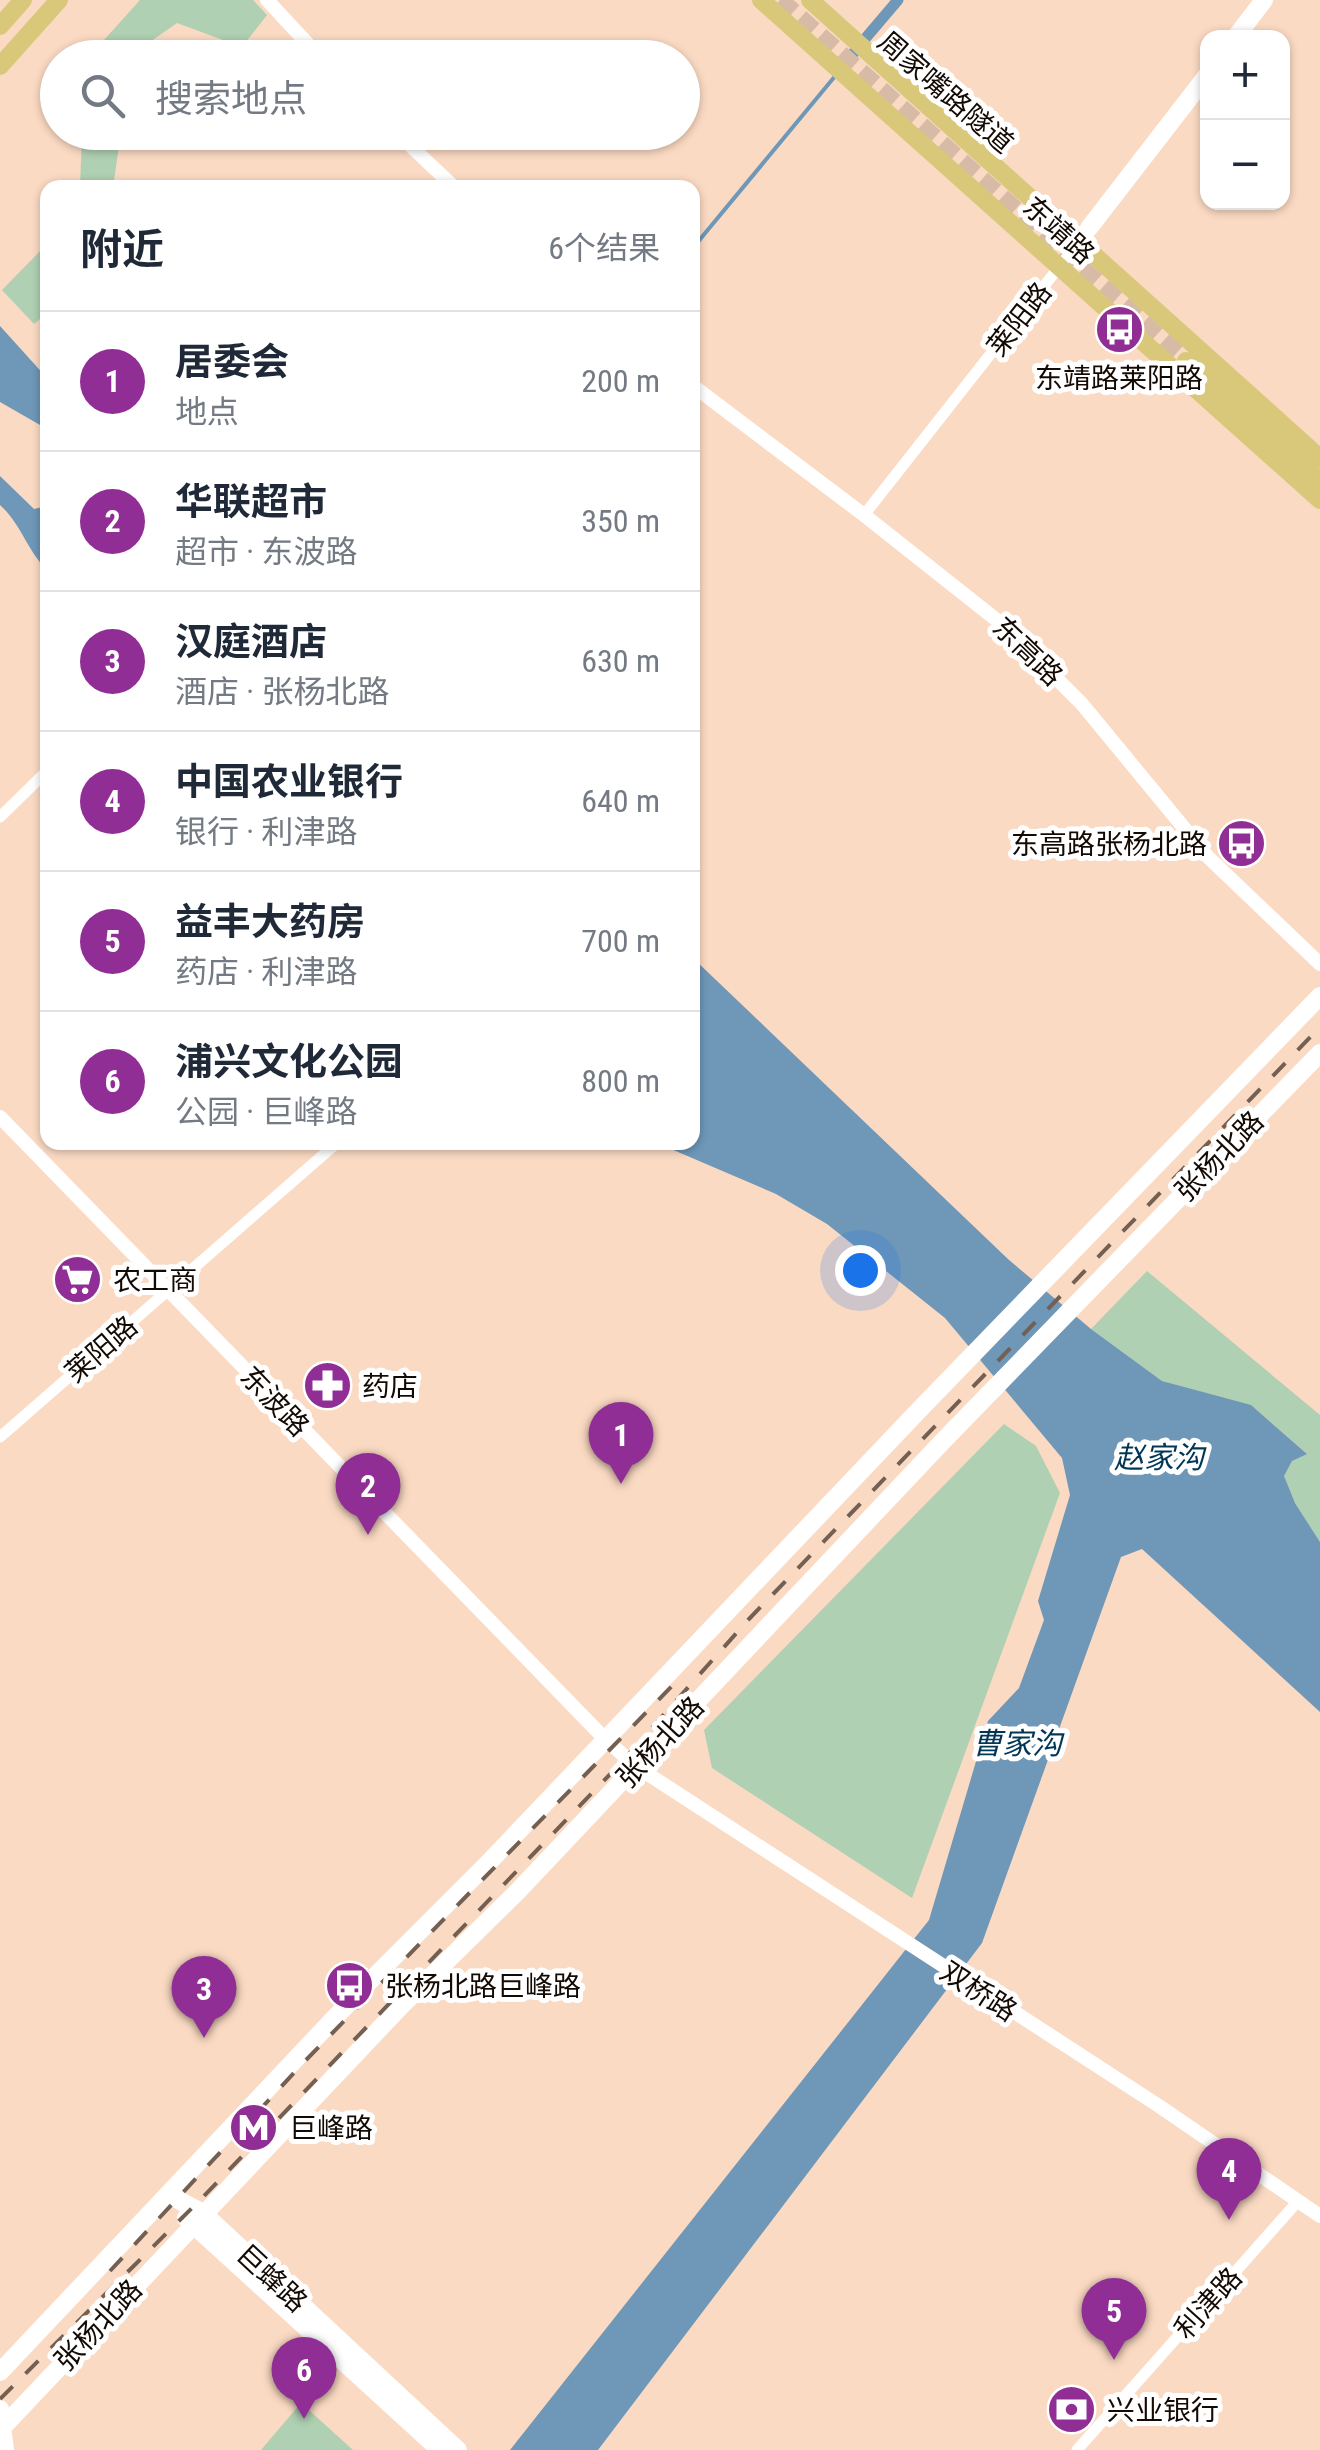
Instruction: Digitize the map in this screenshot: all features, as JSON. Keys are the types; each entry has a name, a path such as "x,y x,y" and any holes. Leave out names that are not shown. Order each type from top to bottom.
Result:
{"main road":[{"path":"0,26 23,0"},
{"path":"0,66 60,0"},
{"name":"东靖路","path":"761,0 1320,500"},
{"name":"周家嘴路隧道","path":"798,0 1060,224"},
{"name":"东靖路","path":"810,0 1060,224 1084,235 1320,458"},
{"path":"1241,30 1264,0"},
{"name":"莱阳路","path":"1084,235 1200,84"},
{"path":"1186,361 1320,480"},
{"name":"张杨北路","path":"0,2372 358,1992 606,1740 1320,996"},
{"name":"张杨北路","path":"1,2422 637,1767 944,1441 1320,1053"},
{"path":"169,2195 440,2450"},
{"name":"巨蜂路","path":"197,2220 458,2450"},
{"path":"1,2422 5,2450"}],"street":[{"path":"267,0 304,40"},
{"path":"415,150 446,180"},
{"name":"莱阳路","path":"864,515 1084,235"},
{"name":"东高路","path":"700,392 961,590 1039,659 1082,704 1208,856 1320,964"},
{"path":"0,818 40,778"},
{"name":"东波路","path":"0,1117 606,1740 637,1767"},
{"name":"莱阳路","path":"0,1437 329,1150"},
{"name":"双桥路","path":"637,1767 1320,2216"},
{"name":"利津路","path":"1077,2450 1299,2200"}],"green space":[{"path":"140,0 253,0 267,15 247,40 223,40 177,23 153,40 104,40"},
{"path":"81,150 118,150 114,180 80,180"},
{"path":"40,251 40,319 34,324 2,290"},
{"path":"1147,1271 1320,1415 1320,1542 1283,1476 1292,1461 1306,1453 1254,1408 1162,1381 1091,1329"},
{"path":"1004,1424 1036,1446 1060,1493 912,1898 712,1768 704,1730"},
{"path":"301,2403 353,2450 261,2450"}],"water":[{"path":"0,326 40,370 40,425 0,402"},
{"path":"0,476 34,509 40,508 40,561 13,520 0,505"},
{"path":"700,965 1009,1260 1091,1329 1162,1381 1251,1405 1307,1454 1292,1461 1284,1476 1295,1503 1320,1542 1320,1712 1142,1549 1121,1557 982,1943 598,2450 510,2450 929,1920 988,1721 1019,1688 1044,1620 1038,1601 1070,1495 1062,1458 945,1318 827,1224 776,1194 673,1150 700,1150"}],"waterway":[{"path":"864,40 898,0"},
{"name":"周家嘴路隧道","path":"844,65 856,50"},
{"path":"700,239 836,75"}],"tunnel":[{"path":"780,0 1186,361"}],"railway":[{"path":"0,2399 202,2198 618,1766 749,1619 1320,1027"},
{"path":"110,2271 305,2061 675,1683"}],"place":[{"name":"东靖路莱阳路","path":"1119,330"},
{"name":"东高路张杨北路","path":"1242,844"},
{"name":"农工商","path":"78,1280"},
{"name":"药店","path":"327,1386"},
{"name":"居委会","path":"621,1484"},
{"name":"华联超市","path":"368,1535"},
{"name":"张杨北路巨峰路","path":"350,1986"},
{"name":"汉庭酒店","path":"204,2038"},
{"name":"巨峰路","path":"254,2128"},
{"name":"中国农业银行","path":"1229,2220"},
{"name":"益丰大药房","path":"1114,2360"},
{"name":"兴业银行","path":"1072,2410"},
{"name":"浦兴文化公园","path":"304,2419"}],"water label":[{"name":"赵家沟","path":"1159,1458"},
{"name":"曹家沟","path":"1017,1744"}]}
